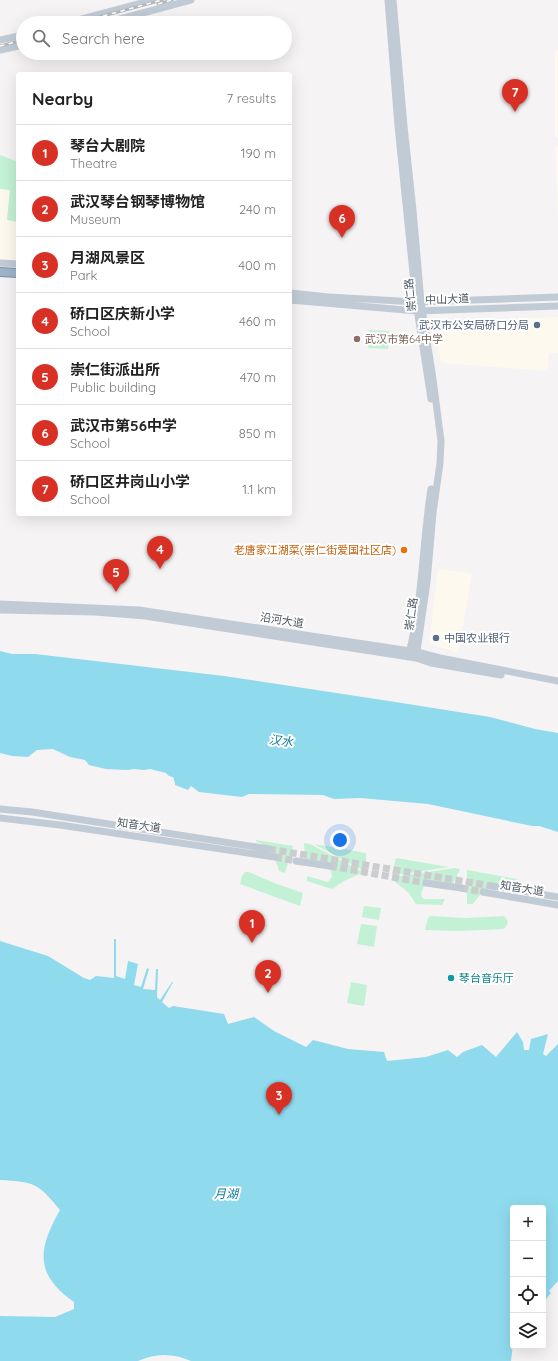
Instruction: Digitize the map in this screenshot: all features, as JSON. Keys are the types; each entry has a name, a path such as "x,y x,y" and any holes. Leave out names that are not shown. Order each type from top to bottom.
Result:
{"highway":[{"path":"0,272 16,273"}],"main road":[{"path":"93,16 154,0"},
{"path":"131,16 191,0"},
{"name":"崇仁路","path":"388,0 398,126 437,441 436,462 428,513 417,633 413,655"},
{"name":"崇仁路","path":"393,0 413,210 419,302"},
{"path":"0,40 16,37"},
{"path":"0,50 16,47"},
{"path":"0,263 16,264"},
{"path":"0,276 16,276"},
{"name":"中山大道","path":"292,293 329,297 419,302 558,297"},
{"name":"中山大道","path":"292,300 420,311 558,306"},
{"name":"沿河大道","path":"0,604 139,610 398,650 431,663 558,686"},
{"name":"沿河大道","path":"0,610 91,612 145,616 428,656 558,681"},
{"path":"398,650 412,640 417,633"},
{"path":"417,633 420,645 428,656"},
{"name":"知音大道","path":"0,809 32,812 269,849"},
{"name":"知音大道","path":"0,818 60,825 275,857"},
{"path":"296,861 330,866"},
{"path":"426,883 461,888"},
{"name":"知音大道","path":"492,886 558,897"},
{"name":"知音大道","path":"483,892 558,905"}],"shaded area":[{"path":"555,51 558,51 558,137 555,137"},
{"path":"558,146 558,221 555,147"},
{"path":"0,189 10,189 7,220 16,222 16,260 0,259"},
{"path":"558,317 558,353 549,353 547,371 441,363 436,337 442,327 448,322"},
{"path":"438,569 472,574 458,653 429,644"}],"green space":[{"path":"0,155 16,161 16,222 7,220 10,190 0,189"},
{"path":"369,330 389,331 388,349 368,348"},
{"path":"256,840 293,846 285,873 279,871 276,861 269,849"},
{"path":"304,843 310,844 361,871 362,873 344,881 332,889 307,881 307,876 328,882 332,877 330,866 305,859"},
{"path":"314,844 366,853 366,870 362,870"},
{"path":"396,858 449,867 395,875 392,874"},
{"path":"455,868 460,869 453,884 426,881 421,893 424,899 445,899 442,905 416,904 409,893 394,881 394,877"},
{"path":"467,870 517,879 512,887 490,888 482,893 473,904 467,904"},
{"path":"245,872 249,872 303,893 300,906 240,884 242,876"},
{"path":"364,906 381,908 379,920 362,917"},
{"path":"430,916 465,918 504,916 508,923 503,929 460,931 425,930 428,918"},
{"path":"361,924 377,926 374,947 357,944"},
{"path":"351,982 367,985 364,1006 347,1003"}],"water":[{"name":"汉水","path":"0,651 12,654 35,654 224,676 490,717 535,729 558,733 558,832 539,826 532,826 428,804 360,798 334,799 323,795 249,794 242,797 199,792 191,786 188,790 175,785 173,777 166,773 150,769 106,769 89,765 85,760 70,757 53,749 37,750 28,757 12,756 0,753"},
{"name":"月湖","path":"114,939 116,939 116,976 125,979 128,961 138,964 134,985 141,987 147,968 149,969 143,989 155,990 156,969 158,969 157,997 160,1000 173,982 162,1002 169,1008 173,1006 224,1014 228,1024 254,1017 274,1031 306,1047 313,1040 348,1049 384,1052 387,1061 426,1057 448,1050 457,1057 463,1052 482,1045 496,1057 517,1032 523,1042 524,1050 529,1050 531,1039 548,1034 543,1054 546,1056 558,1044 558,1281 549,1291 551,1293 546,1299 546,1205 510,1205 510,1349 512,1349 511,1361 191,1361 178,1356 158,1355 138,1361 0,1361 0,1316 55,1317 74,1309 74,1302 61,1292 52,1281 46,1271 44,1260 44,1249 47,1237 60,1210 41,1189 29,1183 0,1180 0,941 48,956 84,978 90,980 96,976 114,978"}],"tunnel":[{"path":"269,849 492,886"},
{"path":"275,857 296,861"},
{"path":"330,866 426,883"},
{"path":"461,888 483,892"}],"railway":[{"path":"103,16 162,0"},
{"path":"158,4 172,0"},
{"path":"0,46 16,42"}],"place":[{"name":"硚口区井岗山小学","path":"515,112"},
{"name":"武汉市第56中学","path":"342,238"},
{"name":"武汉市公安局硚口分局","path":"537,325"},
{"name":"武汉市第64中学","path":"357,339"},
{"name":"老唐家江湖菜(崇仁街爱国社区店)","path":"404,550"},
{"name":"硚口区庆新小学","path":"160,569"},
{"name":"崇仁街派出所","path":"116,592"},
{"name":"中国农业银行","path":"436,638"},
{"name":"琴台大剧院","path":"252,943"},
{"name":"琴台音乐厅","path":"451,978"},
{"name":"武汉琴台钢琴博物馆","path":"268,993"},
{"name":"月湖风景区","path":"279,1115"}]}
